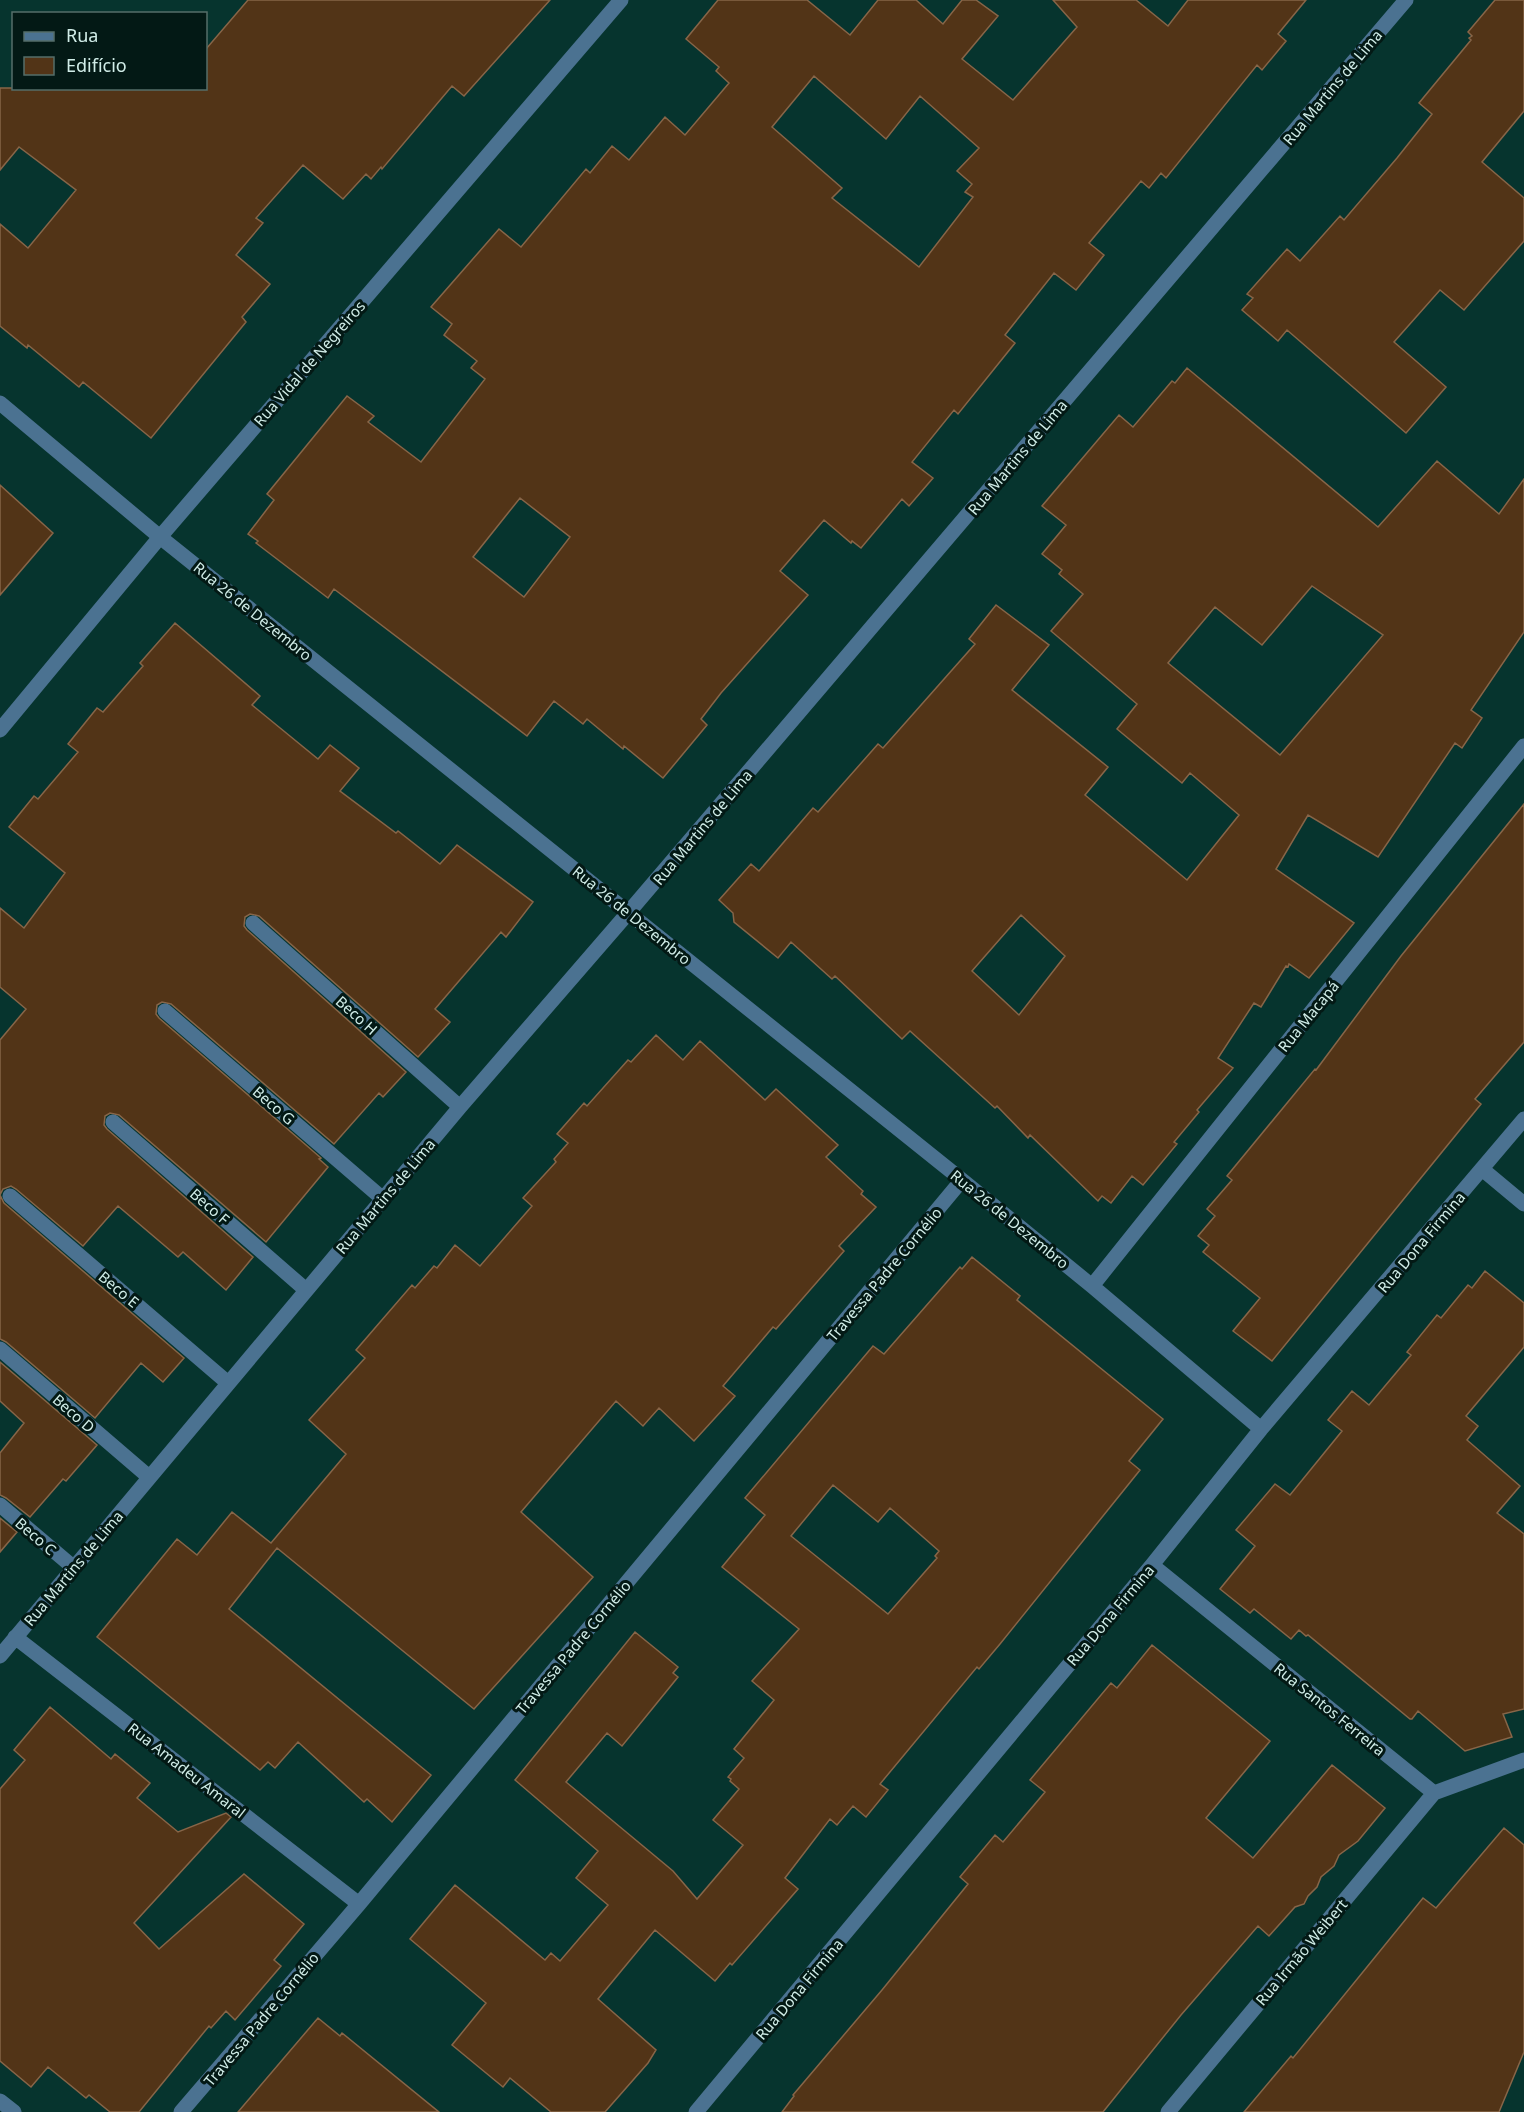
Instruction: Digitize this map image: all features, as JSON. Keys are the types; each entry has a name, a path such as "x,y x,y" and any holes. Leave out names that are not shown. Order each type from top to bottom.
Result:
{"street":[{"name":"Rua Vidal de Negreiros","path":"0,730 160,537 621,0"},
{"name":"Rua Martins de Lima","path":"0,1656 460,1107 1406,0"},
{"name":"Rua 26 de Dezembro","path":"0,402 160,537 962,1180 1092,1286 1261,1430"},
{"name":"Rua Macapá","path":"1092,1286 1524,746"},
{"name":"Beco H","path":"253,923 460,1107"},
{"name":"Beco G","path":"165,1011 383,1199"},
{"name":"Rua Dona Firmina","path":"696,2112 1152,1565 1261,1430 1524,1119"},
{"name":"Beco F","path":"113,1122 306,1290"},
{"path":"1482,1169 1524,1204"},
{"name":"Travessa Padre Cornélio","path":"181,2112 359,1904 962,1180"},
{"name":"Beco E","path":"10,1196 228,1383"},
{"name":"Beco D","path":"0,1349 149,1477"},
{"name":"Beco C","path":"0,1505 73,1567"},
{"name":"Rua Santos Ferreira","path":"1152,1565 1434,1793"},
{"name":"Rua Amadeu Amaral","path":"15,1636 359,1904"},
{"path":"1434,1793 1524,1760"},
{"name":"Rua Irmão Weibert","path":"1168,2112 1434,1793"},
{"path":"0,2101 14,2112"}],"building":[{"path":"248,0 550,0 464,96 452,86 382,169 381,167 371,179 366,174 343,199 303,165 256,218 263,223 236,255 270,284 242,317 246,322 151,438 83,382 79,387 28,345 27,348 0,326 0,224 28,248 76,190 19,147 0,170 0,88 12,88 12,90 207,90 207,48"},
{"path":"718,0 807,0 850,35 878,0 916,0 943,24 962,0 976,0 998,16 962,59 1013,100 1077,27 1053,0 1136,0 1168,26 1188,0 1306,0 1278,34 1286,41 1262,70 1257,65 1166,178 1161,173 1149,188 1141,181 1089,243 1104,255 1076,290 1054,273 1005,335 1015,343 958,414 954,410 912,462 933,478 909,506 902,499 861,548 852,541 851,543 824,520 780,571 808,595 721,693 701,719 707,725 663,778 587,719 583,724 554,701 527,736 334,589 328,598 256,543 258,541 248,534 274,500 267,494 347,396 374,416 368,422 421,462 485,379 471,368 477,361 444,335 452,324 431,307 499,229 521,247 586,169 590,173 612,146 629,160 665,117 685,135 729,83 716,71 719,67 686,39","holes":["814,76 886,139 920,96 979,148 957,171 972,184 965,192 973,197 919,267 832,198 842,188 772,127","520,498 570,537 524,597 473,557"]},
{"path":"1495,0 1524,0 1524,111 1482,162 1524,198 1524,241 1464,310 1440,290 1394,342 1446,387 1406,433 1287,330 1278,341 1242,310 1253,298 1247,294 1287,249 1300,261 1340,216 1344,220 1397,158 1432,114 1419,103 1471,40 1469,38 1472,36 1468,32"},
{"path":"1187,368 1378,527 1437,461 1499,514 1524,479 1524,632 1471,710 1482,718 1462,748 1455,743 1378,857 1308,815 1276,869 1354,923 1309,978 1289,964 1288,967 1286,966 1261,1007 1254,1003 1218,1058 1233,1068 1197,1110 1199,1112 1174,1142 1177,1144 1143,1185 1132,1176 1111,1203 1102,1196 1098,1201 1030,1135 1028,1138 997,1106 995,1108 910,1031 902,1039 835,976 832,979 791,942 778,958 734,922 733,913 719,900 751,864 759,871 813,808 818,812 878,744 883,748 975,644 969,639 996,605 1049,645 1012,690 1108,767 1085,795 1187,880 1239,815 1190,773 1182,783 1117,729 1137,704 1051,631 1083,594 1059,574 1062,570 1042,554 1066,525 1042,506 1119,415 1133,427 1172,381 1175,383","holes":["1312,586 1383,635 1280,755 1168,663 1215,607 1262,645","1021,915 1065,956 1019,1015 972,971"]},
{"path":"0,485 53,533 0,595"},
{"path":"175,623 260,696 252,705 318,759 330,745 359,768 340,791 396,833 398,831 440,864 457,845 533,902 506,937 501,932 435,1009 450,1022 418,1057 259,916 250,914 245,917 244,926 247,930 406,1072 383,1097 379,1093 334,1144 171,1004 162,1002 157,1005 156,1014 159,1018 321,1158 319,1159 328,1167 266,1242 119,1115 110,1113 105,1116 104,1125 107,1129 253,1257 226,1290 183,1252 178,1257 118,1206 83,1246 16,1189 11,1186 3,1189 0,1195 0,1040 26,1009 0,987 0,908 24,928 65,873 9,827 34,796 38,799 78,752 68,744 97,708 103,712 143,666 140,663"},
{"path":"1524,804 1524,1042 1475,1099 1481,1104 1272,1361 1233,1331 1260,1298 1203,1252 1209,1245 1198,1236 1215,1216 1207,1209 1232,1180 1227,1176 1316,1070 1401,956"},
{"path":"656,1035 683,1060 700,1041 765,1100 776,1089 838,1145 826,1157 863,1191 861,1194 876,1207 839,1246 844,1251 776,1329 773,1327 723,1386 735,1396 694,1441 659,1408 643,1426 616,1401 521,1512 593,1577 474,1709 277,1548 229,1609 431,1775 392,1822 367,1799 364,1802 298,1742 275,1768 268,1762 260,1770 97,1637 177,1539 197,1555 232,1512 271,1543 346,1454 309,1420 365,1358 356,1350 412,1285 415,1288 434,1266 437,1268 455,1245 480,1266 532,1206 523,1198 556,1162 554,1159 568,1143 557,1134 584,1103 587,1106 628,1060 631,1062"},
{"path":"0,1195 4,1203 184,1358 163,1382 141,1363 95,1418 0,1339"},
{"path":"972,1257 1020,1296 1017,1300 1163,1419 1129,1461 1140,1470 1000,1644 979,1669 977,1667 880,1784 888,1790 866,1817 853,1806 837,1825 830,1819 785,1878 798,1889 732,1965 730,1963 715,1981 655,1930 598,1999 656,2050 648,2063 605,2112 551,2112 510,2078 503,2087 452,2045 486,2003 410,1939 455,1885 545,1960 551,1953 560,1961 608,1905 576,1878 598,1851 515,1780 635,1632 678,1667 673,1673 678,1677 622,1746 607,1733 566,1782 673,1871 697,1899 743,1845 713,1820 739,1789 728,1777 744,1758 734,1749 774,1700 752,1681 799,1629 722,1567 765,1515 745,1498 873,1346 884,1354 960,1267 962,1269","holes":["833,1485 878,1522 890,1508 939,1551 935,1556 937,1558 888,1614 791,1536"]},
{"path":"1485,1271 1524,1303 1524,1347 1466,1416 1478,1426 1467,1440 1520,1486 1497,1513 1524,1534 1524,1709 1503,1714 1512,1737 1465,1751 1418,1711 1410,1719 1308,1635 1306,1636 1299,1630 1291,1639 1254,1609 1250,1613 1220,1589 1255,1546 1236,1530 1275,1484 1290,1495 1342,1431 1328,1420 1352,1391 1369,1405 1411,1355 1407,1352 1437,1315 1441,1318 1468,1285 1472,1288"},
{"path":"0,1362 97,1445 66,1481 63,1479 30,1517 0,1495 0,1453 24,1423 0,1401"},
{"path":"0,1518 17,1532 0,1552"},
{"path":"1152,1645 1270,1741 1206,1818 1253,1858 1332,1765 1385,1808 1358,1841 1339,1855 1334,1866 1321,1877 1317,1887 1304,1904 1295,1907 1269,1936 1258,1926 1181,2015 1103,2112 782,2112 793,2095 968,1884 960,1877 995,1835 1003,1842 1045,1792 1030,1780 1111,1683 1117,1688"},
{"path":"50,1707 111,1759 115,1754 150,1783 137,1798 178,1832 226,1813 231,1817 134,1923 159,1949 244,1874 304,1924 274,1960 281,1966 235,2020 226,2011 211,2028 209,2026 139,2112 110,2112 89,2095 86,2098 48,2067 31,2087 0,2061 0,1789 25,1760 14,1750"},
{"path":"1504,1828 1524,1845 1524,2052 1499,2112 1244,2112 1291,2056 1293,2058 1423,1898 1436,1908"},
{"path":"318,2018 340,2036 342,2033 439,2112 238,2112"}]}
